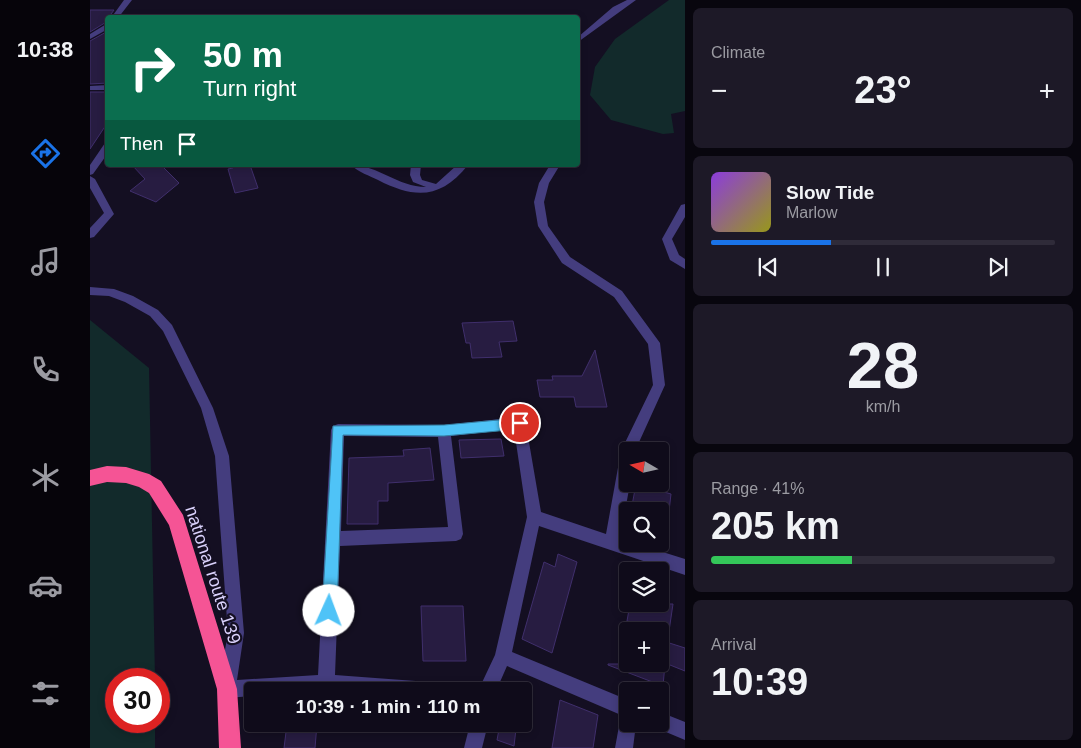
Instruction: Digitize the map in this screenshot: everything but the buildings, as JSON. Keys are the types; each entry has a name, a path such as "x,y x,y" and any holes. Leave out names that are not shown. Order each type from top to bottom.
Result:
{"highway":[{"name":"national route 139","path":"90,478 107,474 126,475 155,487 167,502 177,521 227,689 230,748"}],"street":[{"path":"116,15 128,0"},
{"path":"580,38 616,9 632,0"},
{"path":"92,36 105,27"},
{"path":"92,36 105,35"},
{"path":"90,88 105,86"},
{"path":"90,172 105,150"},
{"path":"360,167 406,188 420,191 436,188 461,167"},
{"path":"416,167 415,175 418,182 436,188"},
{"path":"554,167 544,184 539,202 543,226 566,260 618,294 654,343 659,385 632,442"},
{"path":"90,179 109,214 90,234"},
{"path":"685,208 667,240 674,257 685,265"},
{"path":"90,291 110,292 130,299 154,313 168,328 207,408 222,456 236,633 227,689 244,688"},
{"path":"326,682 338,430 444,431 520,423 534,517 503,656 491,682"},
{"path":"332,539 456,534 444,431"},
{"path":"612,543 621,492"},
{"path":"534,517 685,567"},
{"path":"503,656 619,705"},
{"path":"669,725 685,731"},
{"path":"473,748 477,732"},
{"path":"624,748 626,732"}],"green space":[{"path":"669,0 685,0 685,111 671,114 674,133 663,134 611,120 590,95 595,67 615,39"},
{"path":"90,320 149,368 155,668 105,668 105,733 155,733 155,748 90,748"}],"route":[{"path":"329,611 338,430 444,431 520,423"}]}
